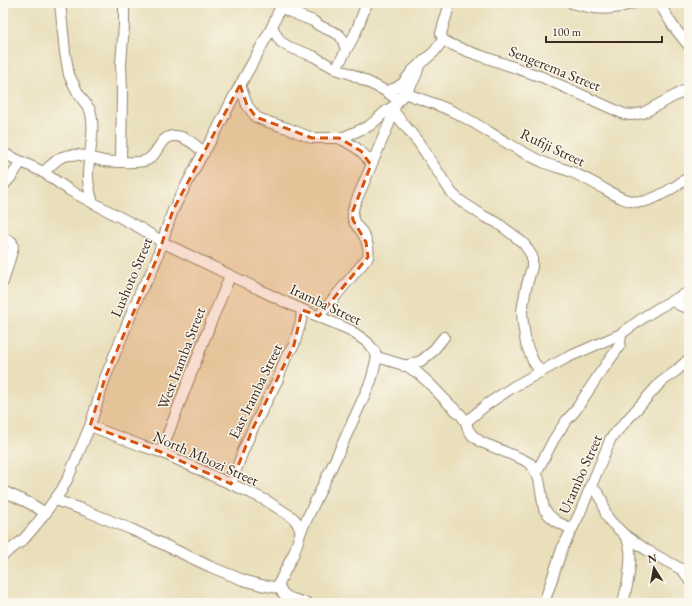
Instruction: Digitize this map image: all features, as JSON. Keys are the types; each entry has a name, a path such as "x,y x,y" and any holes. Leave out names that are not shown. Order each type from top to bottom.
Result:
{"street":[{"path":"60,3 69,75 74,88 91,113 92,131 88,178 93,203"},
{"path":"121,162 121,64 124,3"},
{"path":"336,69 355,34 367,3"},
{"path":"386,91 396,88 404,83 413,70 434,52 442,40 441,34 450,3"},
{"path":"572,3 597,9 612,8 634,3"},
{"path":"658,3 673,26 689,46"},
{"path":"282,4 288,11 313,21 320,26 338,34 343,41 346,50"},
{"name":"Lushoto Street","path":"3,556 23,540 46,513 68,478 90,426 105,378 142,288 149,278 157,258 173,210 272,27 282,4"},
{"name":"Rufiji Street","path":"272,27 276,36 281,42 289,47 313,56 336,69 351,74 386,91 398,102 435,103 457,113 508,144 543,162 568,170 613,195 628,201 641,202 651,199 666,192 689,177"},
{"name":"Sengerema Street","path":"442,40 467,51 542,77 624,114 630,115 643,113 689,88"},
{"path":"319,316 368,257 369,253 366,242 362,232 353,220 352,213 398,102 416,77 419,65"},
{"path":"240,85 247,105 256,117 312,138 339,138 346,136 369,126 398,102"},
{"path":"398,102 419,142 451,192 459,200 485,217 496,222 516,237 524,244 532,256 532,267 522,311 523,324 526,344 533,361 541,372"},
{"path":"43,172 62,157 74,155 104,161 142,162 152,156 164,139 172,136 190,141 204,153"},
{"path":"339,138 362,151 371,165"},
{"name":"Iramba Street","path":"3,153 43,172 69,190 142,229 162,242 302,310 350,330 367,342 377,357"},
{"path":"3,186 12,177 21,162"},
{"path":"3,238 12,242 13,248 3,282"},
{"name":"West Iramba Street","path":"162,452 230,276"},
{"path":"466,422 499,396 566,358 621,334 644,317 689,292"},
{"path":"673,300 681,306 689,308"},
{"name":"East Iramba Street","path":"231,484 253,428 278,379 286,357 294,345 301,321 302,310"},
{"path":"536,473 554,439 616,351 620,344 621,334"},
{"path":"404,366 421,361 432,352 444,337"},
{"path":"307,603 288,597 281,593 279,583 294,553 301,531 365,396 371,381 377,357 404,366 419,374 448,404 461,415 472,435 481,442 531,464 539,479 544,509 557,522 572,529"},
{"name":"Urambo Street","path":"544,603 562,549 611,438 660,383 689,359"},
{"name":"North Mbozi Street","path":"90,426 162,452 267,501 292,517 296,521 301,531"},
{"path":"591,486 601,499 608,518 627,538 629,545 630,555 628,583 623,603"},
{"path":"3,491 46,513"},
{"path":"55,500 133,530 211,567 243,580 279,588"},
{"path":"623,534 648,551 680,569 685,573 689,580"}],"highlighted area":[{"path":"240,85 247,105 256,117 312,138 339,138 361,151 371,165 352,213 353,220 366,242 368,257 319,316 302,310 294,345 253,428 231,484 161,452 90,426 105,378 157,258 173,210"}]}
